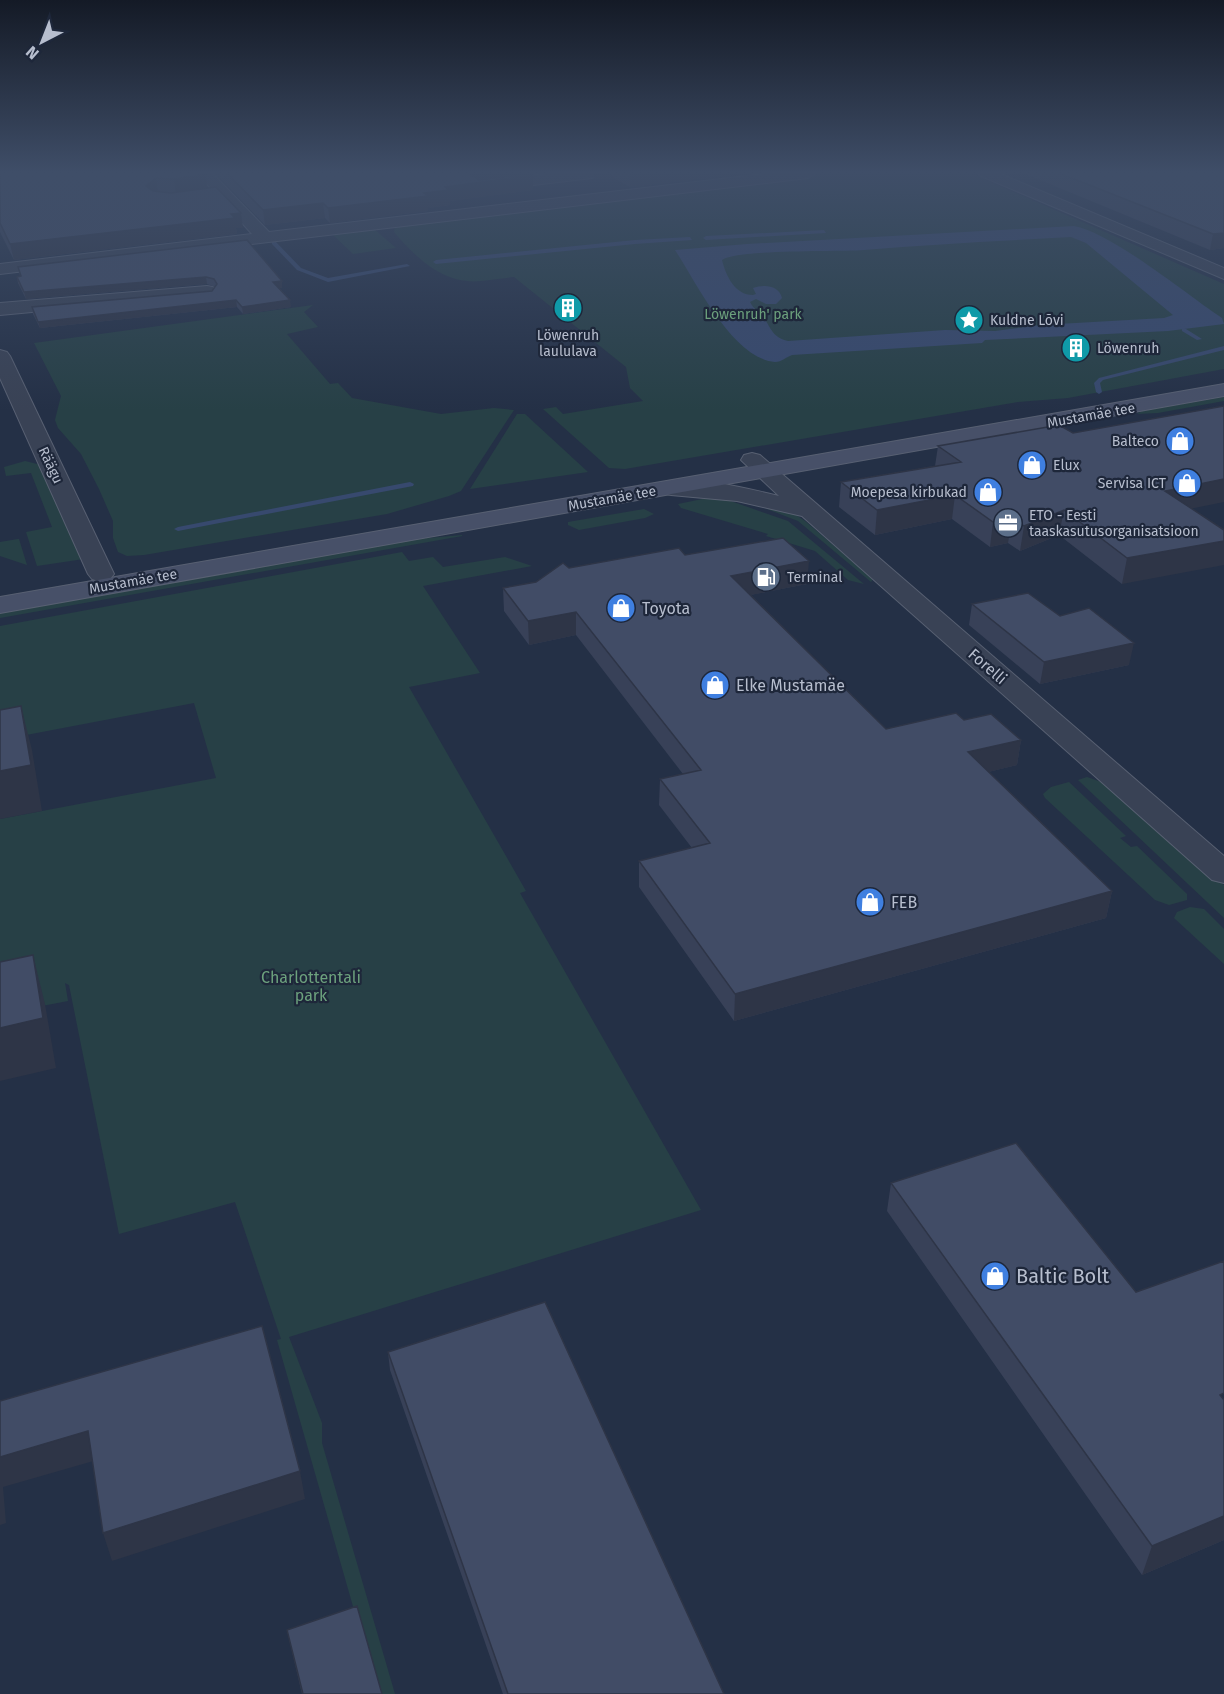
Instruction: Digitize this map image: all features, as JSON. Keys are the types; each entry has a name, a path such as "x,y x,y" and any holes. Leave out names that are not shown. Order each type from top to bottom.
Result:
{"main road":[{"name":"Mustamäe tee","path":"0,605 670,488 759,466 1224,380"},
{"name":"Mustamäe tee","path":"0,591 1224,390"}],"street":[{"path":"0,269 145,252"},
{"path":"1174,252 1222,272"},
{"path":"0,309 207,291 218,307"},
{"name":"Räägu","path":"0,356 100,574"},
{"name":"Forelli","path":"759,466 1224,873"},
{"path":"670,488 737,492 812,512"}],"green space":[{"name":"Löwenruh' park","path":"413,252 1151,252 1224,284 1224,369 1068,398 1018,402 625,469 609,468 543,409 556,407 563,414 643,401 630,388 626,367 514,277 481,281 455,279 421,260"},
{"path":"313,305 304,312 318,327 287,334 330,384 338,383 352,398 441,414 494,408 514,410 461,491 387,514 144,555 127,556 118,552 113,538 113,521 99,489 81,454 58,428 55,420 61,396 34,343"},
{"path":"1224,397 1224,401 1158,413 1137,414 1142,411"},
{"path":"517,414 525,414 588,472 470,489"},
{"path":"25,461 41,465 84,559 37,566 26,532 52,527 31,473 6,476 4,467"},
{"path":"707,498 722,498 788,521 864,584 848,580 815,551 766,536 768,534 681,508 678,504"},
{"path":"754,504 793,513 873,579 871,582 798,521"},
{"path":"644,509 654,514 645,518 579,530 568,525 568,522"},
{"path":"462,535 0,618 0,613 406,540"},
{"path":"19,539 27,565 0,556 0,542"},
{"name":"Charlottentali park","path":"402,552 409,561 433,557 443,567 505,557 532,566 423,586 480,673 409,687 526,891 520,893 701,1210 289,1337 322,1423 322,1443 395,1694 378,1694 277,1340 281,1339 235,1202 119,1234 69,985 65,983 68,1001 0,1014 0,819 216,778 194,703 0,740 0,626"},
{"path":"1087,777 1110,785 1224,885 1224,918 1078,780"},
{"path":"1069,782 1126,836 1120,838 1131,847 1137,846 1187,894 1187,900 1169,905 1155,900 1045,798 1043,794 1051,787"},
{"path":"1190,907 1204,909 1224,929 1224,964 1174,918 1177,912"}],"water":[{"path":"676,252 798,252 747,254 722,260 729,278 741,292 753,295 756,294 753,288 762,286 778,290 782,298 776,304 766,304 756,299 750,302 776,335 788,341 945,330 995,331 1040,325 1164,318 1173,315 1097,252 1128,252 1222,318 1224,324 1168,331 985,340 982,343 792,355 775,362 760,358 745,348 730,334"}],"building":[{"path":"145,252 257,252 282,281 273,282 290,300 242,307 236,300 38,322 32,307 212,291 217,284 214,279 206,277 24,292 17,277 21,276 18,267"},
{"path":"1224,406 1224,479 1165,491 1224,530 1224,541 1127,558 1064,510 1024,526 1012,519 993,522 955,495 877,510 841,482 961,462 938,446 1059,425 1073,433"},
{"path":"783,538 809,561 731,576 886,729 956,713 964,720 991,714 1021,740 968,752 1112,891 735,994 639,861 710,843 660,779 701,770 576,612 528,621 503,588 536,582 563,563 569,568 679,548 685,555"},
{"path":"1028,593 1060,616 1089,608 1134,643 1044,662 972,604"},
{"path":"21,706 31,765 0,771 0,710"},
{"path":"33,955 43,1018 0,1028 0,962"},
{"path":"1016,1143 1136,1292 1224,1261 1224,1393 1220,1395 1224,1400 1224,1516 1152,1546 891,1183"},
{"path":"545,1302 724,1694 508,1694 388,1352"},
{"path":"262,1326 300,1471 103,1533 88,1431 0,1457 0,1401"},
{"path":"357,1606 382,1694 303,1694 287,1630"}],"waterway":[{"path":"283,252 299,269 328,280 407,266"},
{"path":"436,262 535,252"},
{"path":"1184,330 1199,339"},
{"path":"1099,392 1097,383 1101,379 1224,348"},
{"path":"178,529 410,484"}],"place":[{"name":"Löwenruh laululava","path":"568,308"},
{"name":"Kuldne Lõvi","path":"969,320"},
{"name":"Löwenruh","path":"1076,348"},
{"name":"Balteco","path":"1180,441"},
{"name":"Elux","path":"1032,465"},
{"name":"Servisa ICT","path":"1187,483"},
{"name":"Moepesa kirbukad","path":"988,492"},
{"name":"ETO - Eesti taaskasutusorganisatsioon","path":"1008,523"},
{"name":"Terminal","path":"766,577"},
{"name":"Toyota","path":"621,608"},
{"name":"Elke Mustamäe","path":"715,685"},
{"name":"FEB","path":"870,902"},
{"name":"Baltic Bolt","path":"995,1276"}]}
